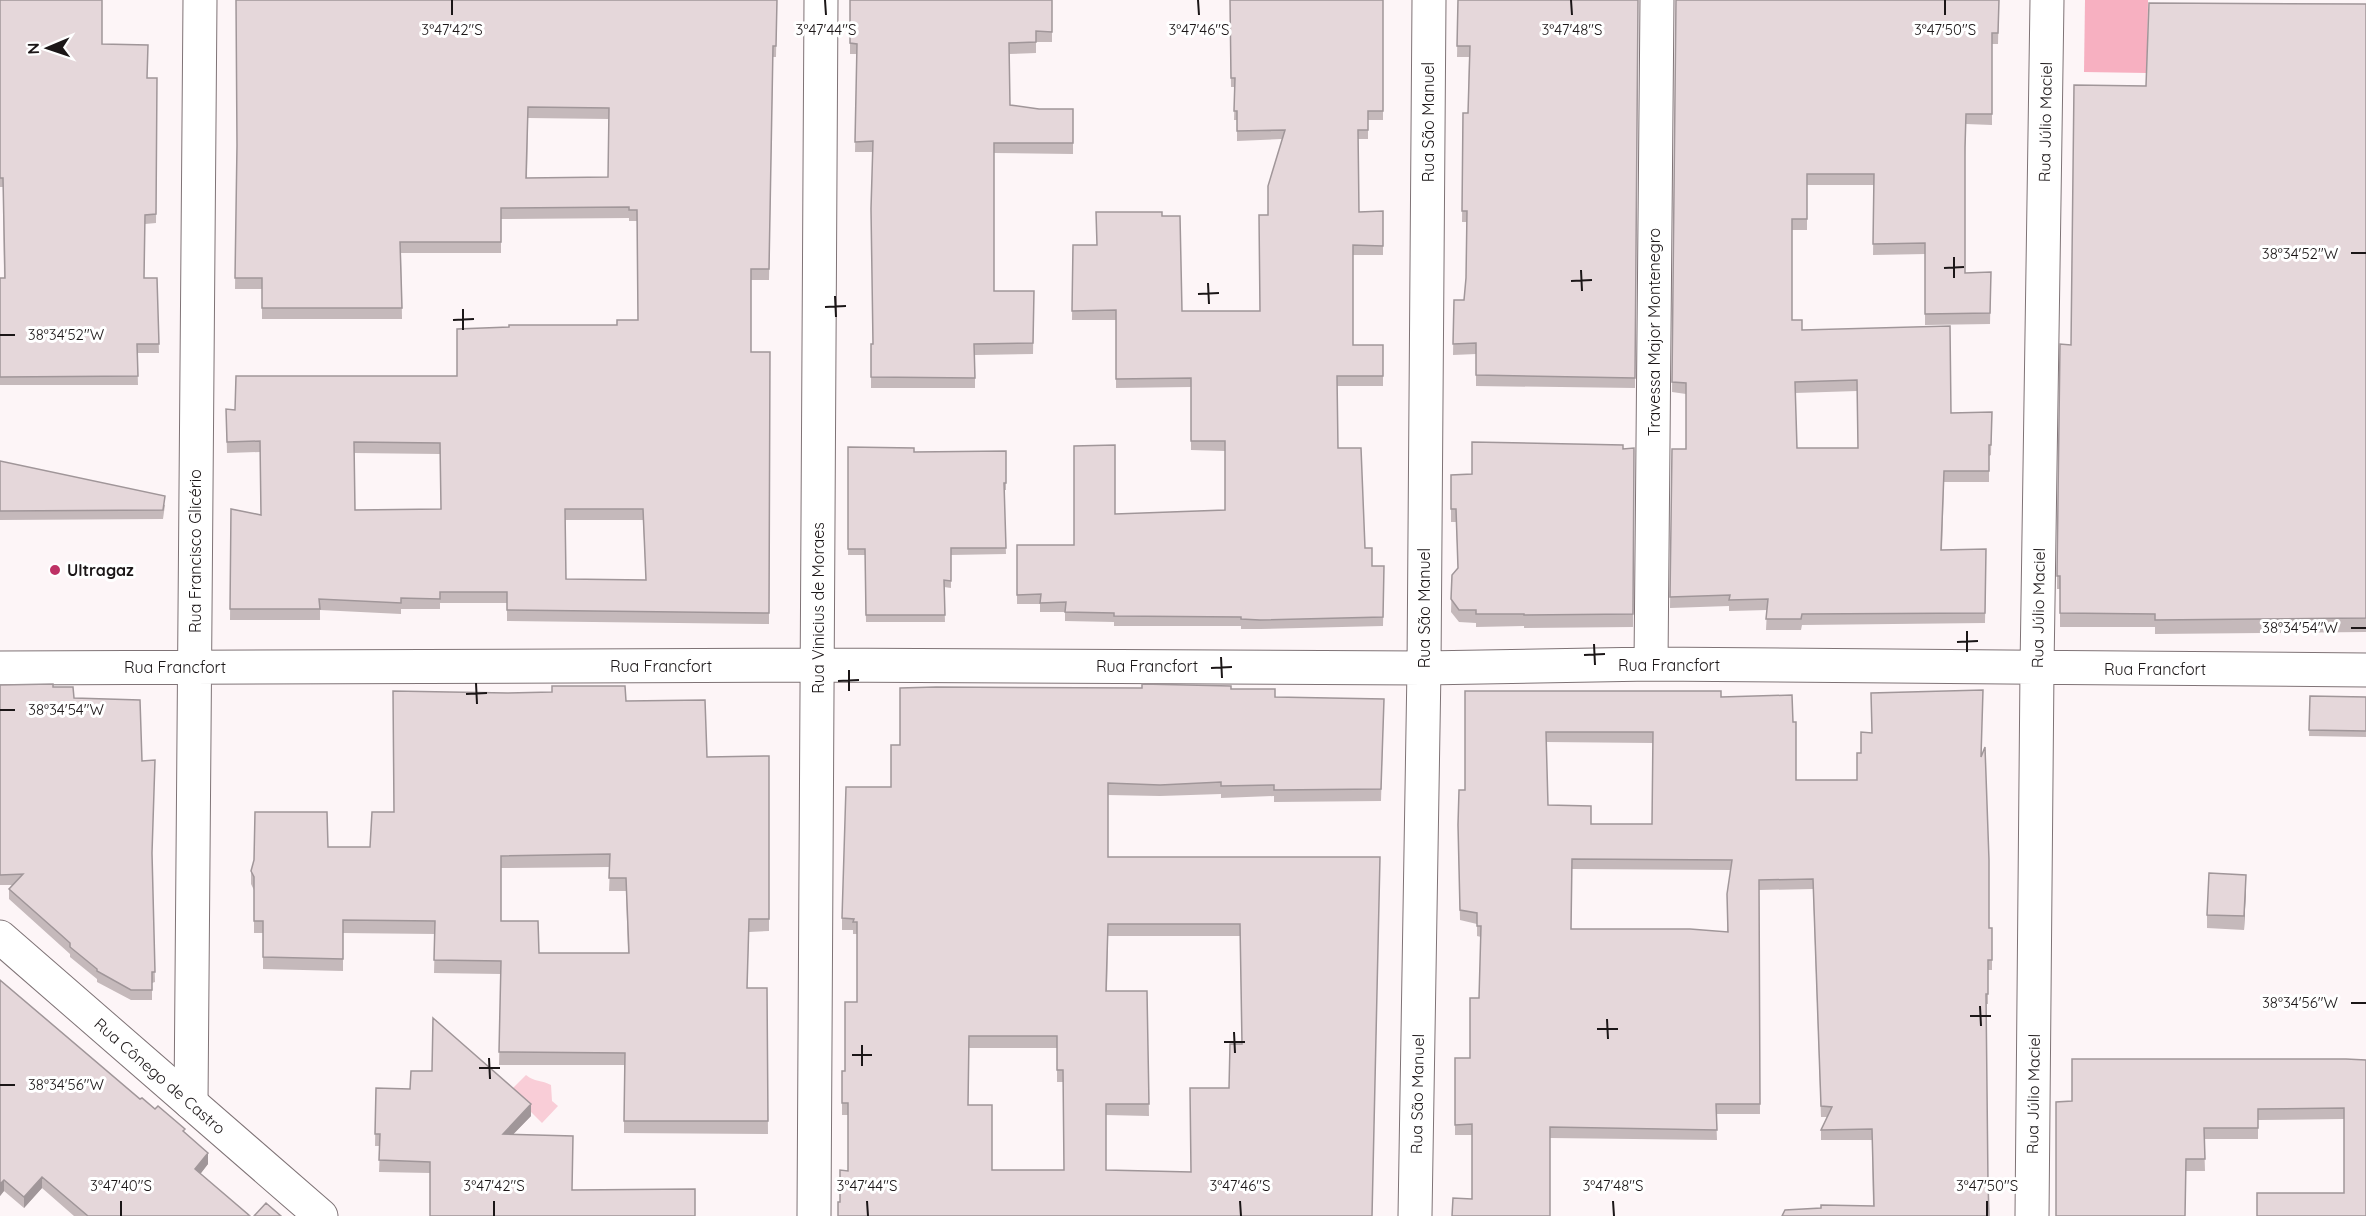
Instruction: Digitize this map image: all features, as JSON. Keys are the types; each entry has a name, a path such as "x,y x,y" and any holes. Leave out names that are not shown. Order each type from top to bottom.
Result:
{"street":[{"name":"Rua Francisco Glicério","path":"191,1103 200,0"},
{"name":"Rua Vinicius de Moraes","path":"814,1216 821,0"},
{"name":"Rua São Manuel","path":"1415,1216 1424,668 1429,0"},
{"name":"Travessa Major Montenegro","path":"1651,664 1657,0"},
{"name":"Rua Júlio Maciel","path":"2032,1216 2047,0"},
{"name":"Rua Francfort","path":"0,668 817,665 1424,668 1651,664 2366,670"},
{"name":"Rua Cônego de Castro","path":"0,937 321,1216"}],"shaded area":[{"path":"2085,0 2148,0 2147,73 2084,72"},
{"path":"526,1075 551,1085 552,1101 558,1106 542,1123 510,1091"}],"building":[{"path":"0,0 102,0 102,44 148,45 147,78 157,78 156,214 145,215 144,278 157,278 159,344 137,344 138,376 0,377 0,278 5,278 3,178 0,178"},
{"path":"236,0 777,0 776,46 773,46 769,269 751,269 751,352 770,352 769,613 507,610 507,592 440,592 440,599 401,598 401,603 319,599 320,609 230,609 231,509 261,515 260,441 227,442 226,409 235,410 236,376 457,376 457,329 509,327 509,325 617,325 617,320 638,320 637,210 629,210 629,207 501,208 501,242 400,242 402,308 262,308 262,278 235,278","holes":["528,107 609,108 608,177 526,178","354,442 440,443 441,509 355,510","565,509 643,509 646,580 566,579"]},
{"path":"850,0 1052,0 1052,32 1036,31 1036,42 1009,43 1010,105 1039,109 1073,109 1073,143 994,143 994,291 1034,291 1033,343 974,344 975,378 871,377 873,141 855,142 857,44 850,43"},
{"path":"1230,0 1383,0 1383,111 1368,111 1368,130 1358,130 1359,212 1383,211 1383,246 1353,245 1353,345 1383,345 1383,376 1337,376 1338,448 1361,448 1365,548 1372,548 1372,566 1384,566 1383,617 1260,620 1241,619 1241,617 1114,616 1114,613 1065,612 1066,602 1040,603 1041,594 1017,595 1017,545 1074,545 1074,446 1115,445 1115,514 1225,510 1225,441 1191,441 1191,378 1116,379 1116,310 1072,311 1073,245 1097,245 1096,212 1162,212 1162,216 1180,216 1182,311 1260,311 1259,215 1268,215 1268,186 1285,130 1237,131 1237,111 1234,111 1235,78 1231,78"},
{"path":"1458,0 1638,0 1635,378 1476,375 1476,343 1453,344 1454,300 1464,300 1466,278 1467,211 1462,211 1463,113 1468,113 1470,46 1457,46"},
{"path":"1676,0 1999,0 1998,33 1992,33 1992,114 1966,114 1965,147 1965,273 1991,272 1990,313 1925,314 1925,243 1873,244 1874,174 1807,174 1807,219 1792,219 1792,320 1802,320 1802,330 1950,326 1951,413 1992,412 1991,445 1989,445 1989,471 1944,471 1941,550 1986,549 1985,613 1802,614 1801,619 1766,619 1768,599 1729,600 1730,595 1670,597 1672,449 1686,449 1686,383 1672,382","holes":["1857,380 1858,448 1797,448 1795,382"]},
{"path":"2149,3 2366,4 2366,618 2155,620 2155,614 2060,613 2060,576 2057,576 2060,344 2071,345 2074,85 2146,86"},
{"path":"1472,442 1623,445 1623,449 1634,448 1633,614 1476,614 1476,610 1459,610 1451,599 1452,575 1458,568 1456,509 1451,509 1451,475 1472,474"},
{"path":"848,447 914,448 914,452 1006,451 1006,483 1004,483 1006,548 951,548 951,581 944,580 945,615 866,615 865,549 848,549"},
{"path":"0,461 165,496 163,510 0,511"},
{"path":"53,684 53,687 73,687 74,698 140,700 142,761 155,760 152,853 155,972 152,972 152,990 131,990 97,971 70,947 70,943 9,889 23,874 0,875 0,685"},
{"path":"1142,684 1231,686 1231,689 1275,689 1275,697 1384,699 1381,789 1274,790 1274,785 1221,786 1221,782 1160,785 1108,783 1108,857 1380,857 1372,1216 838,1216 840,1170 848,1171 848,1103 842,1103 842,1071 845,1071 845,1002 857,1002 857,922 853,922 854,919 842,918 846,787 891,787 891,745 900,745 900,688 1142,688","holes":["1108,924 1240,924 1242,1044 1230,1044 1229,1088 1190,1088 1191,1172 1106,1170 1106,1104 1149,1104 1147,991 1106,991","969,1036 1057,1036 1057,1070 1063,1070 1064,1170 992,1170 992,1105 968,1105"]},
{"path":"552,686 625,686 626,701 705,700 707,757 769,756 769,919 749,919 747,988 767,988 768,1121 624,1121 625,1053 499,1052 501,961 434,960 435,921 343,920 343,959 263,957 263,921 254,921 254,877 251,871 254,860 255,812 327,812 328,847 370,847 372,812 394,812 393,691 552,692","holes":["610,854 609,878 626,878 629,953 539,953 538,921 501,921 501,856"]},
{"path":"1983,690 1981,757 1985,747 1989,928 1992,928 1992,960 1988,960 1988,994 1986,994 1989,1216 1782,1216 1785,1210 1821,1208 1821,1205 1874,1206 1872,1129 1821,1130 1832,1107 1821,1106 1813,879 1759,880 1760,1104 1716,1104 1717,1130 1550,1127 1550,1216 1452,1216 1453,1198 1472,1199 1472,1124 1455,1125 1455,1058 1470,1058 1470,998 1479,998 1481,926 1477,926 1477,913 1460,910 1458,825 1459,790 1465,790 1465,691 1721,691 1721,697 1792,695 1793,722 1796,722 1796,780 1857,780 1857,753 1861,753 1861,732 1872,733 1871,693","holes":["1546,732 1653,732 1652,824 1591,824 1591,806 1548,805","1572,859 1732,860 1727,894 1728,932 1690,929 1571,929"]},
{"path":"2310,696 2366,697 2366,731 2309,730"},
{"path":"2209,873 2246,875 2244,916 2207,915"},
{"path":"0,980 140,1099 142,1098 155,1109 158,1106 185,1129 183,1131 208,1153 195,1169 250,1216 88,1216 42,1177 24,1197 4,1180 0,1184"},
{"path":"433,1018 531,1104 503,1134 573,1136 572,1190 695,1189 695,1216 430,1216 430,1162 379,1160 380,1134 375,1134 376,1088 410,1089 411,1071 432,1071"},
{"path":"2072,1059 2366,1060 2366,1216 2257,1216 2257,1193 2344,1193 2344,1108 2258,1109 2258,1128 2204,1128 2205,1159 2186,1159 2185,1216 2056,1216 2056,1102 2072,1101"},
{"path":"266,1203 281,1216 254,1216"}],"place":[{"name":"Ultragaz","path":"55,570"}]}
